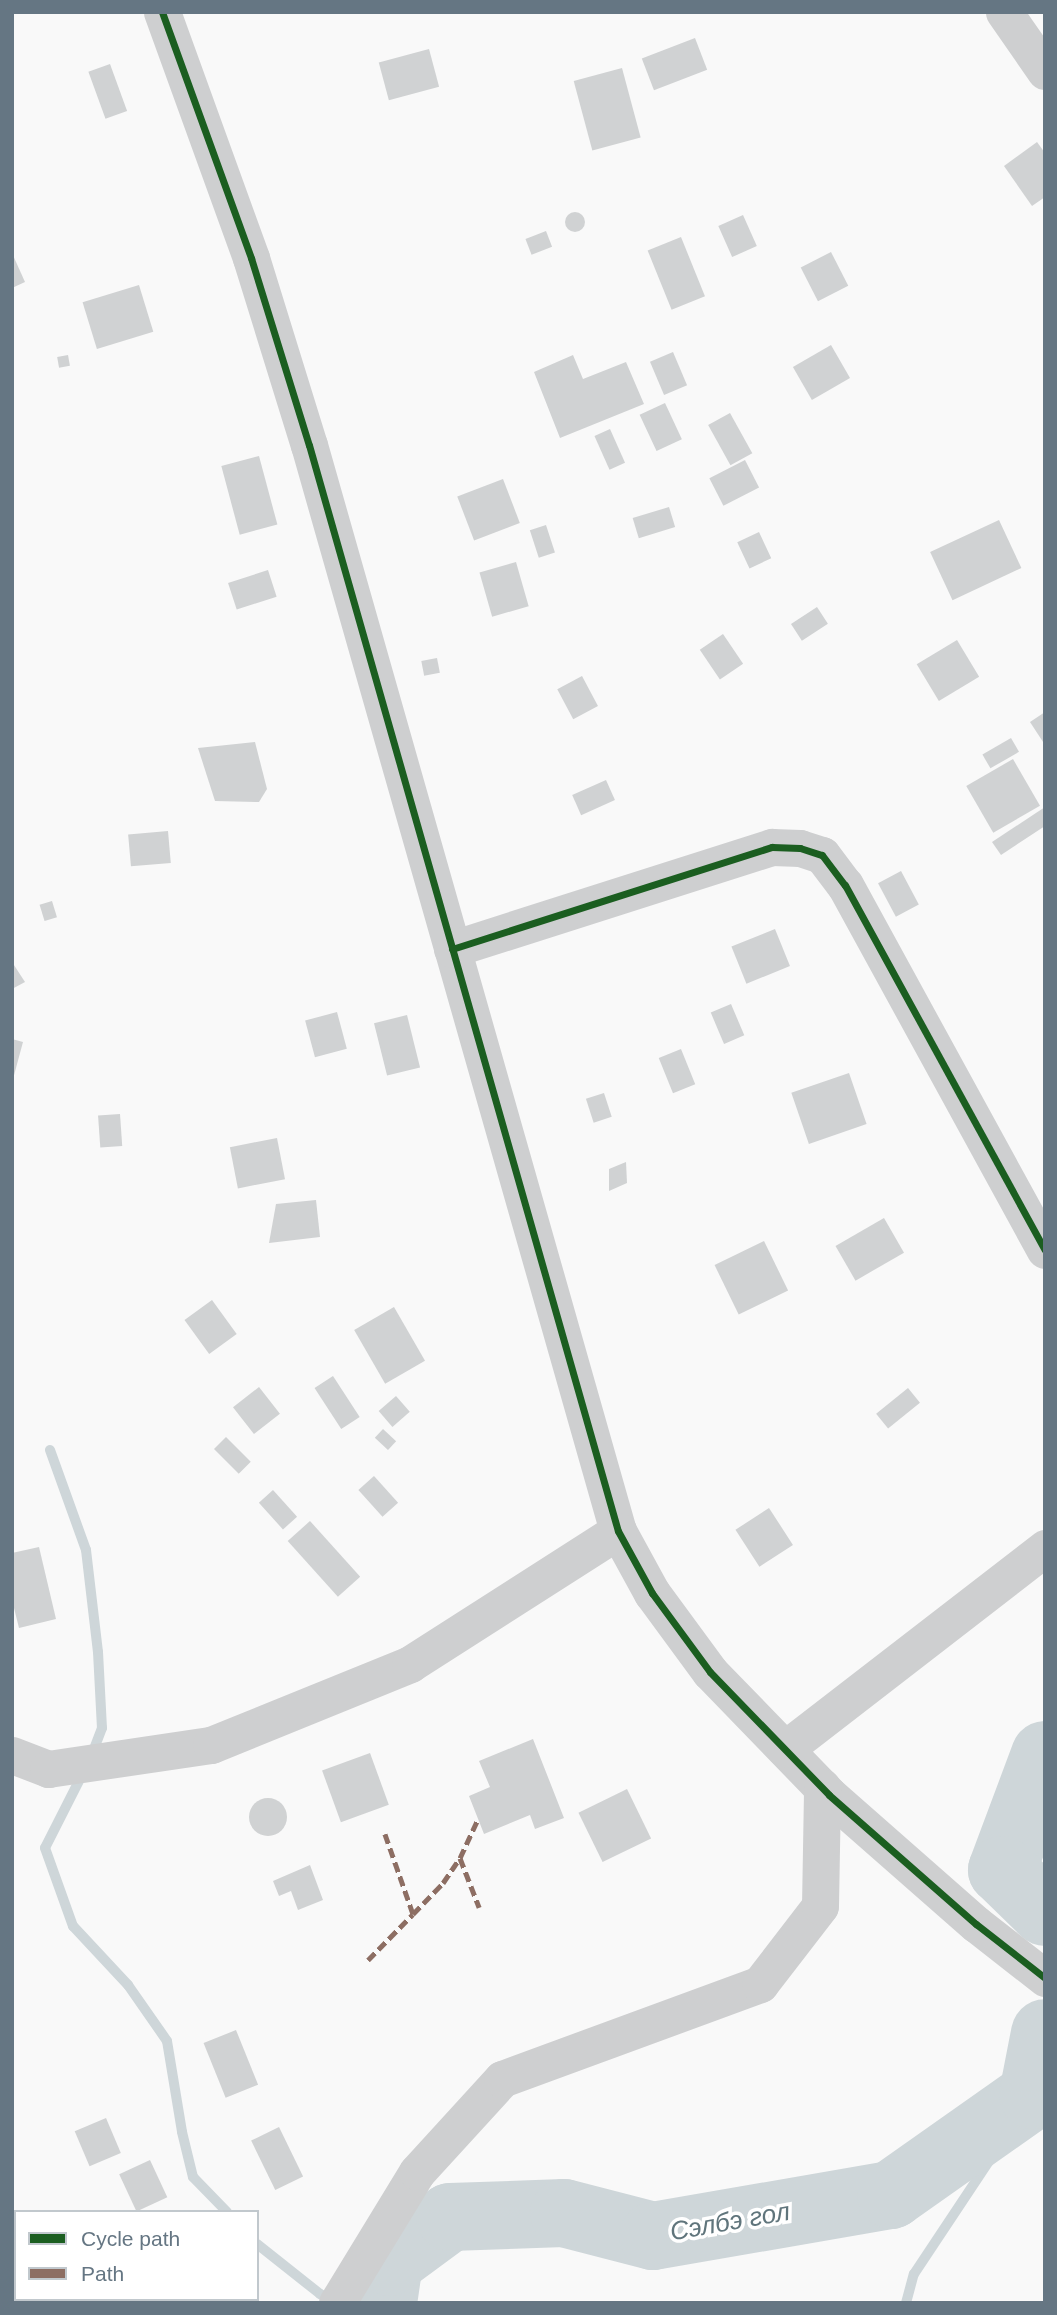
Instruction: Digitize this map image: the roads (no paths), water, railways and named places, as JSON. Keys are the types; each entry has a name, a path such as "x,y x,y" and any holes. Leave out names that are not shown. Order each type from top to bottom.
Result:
{"street":[{"path":"162,12 251,258 309,445 618,1531 652,1593 710,1672 822,1787 1005,1948 1045,1978"},
{"path":"1004,12 1045,71"},
{"path":"452,949 772,847 800,848 822,855 845,885 1045,1250"},
{"path":"12,1755 48,1769 211,1745 410,1664 618,1531"},
{"path":"785,1749 1045,1548"},
{"path":"337,2303 418,2172 502,2079 760,1984 820,1906 822,1787"}],"waterway":[{"path":"50,1450 86,1550 98,1652 102,1728 91,1757"},
{"name":"Сэлбэ гол","path":"1045,1755 1002,1870 1045,1912"},
{"path":"84,1771 45,1848 73,1926 128,1985 167,2041 182,2132 193,2177 225,2210"},
{"name":"Сэлбэ гол","path":"383,2303 389,2262 450,2217 564,2213 653,2236 891,2195 1033,2095 1045,2033"},
{"path":"906,2303 914,2274 1033,2095"},
{"path":"259,2246 320,2294 333,2301"}]}
